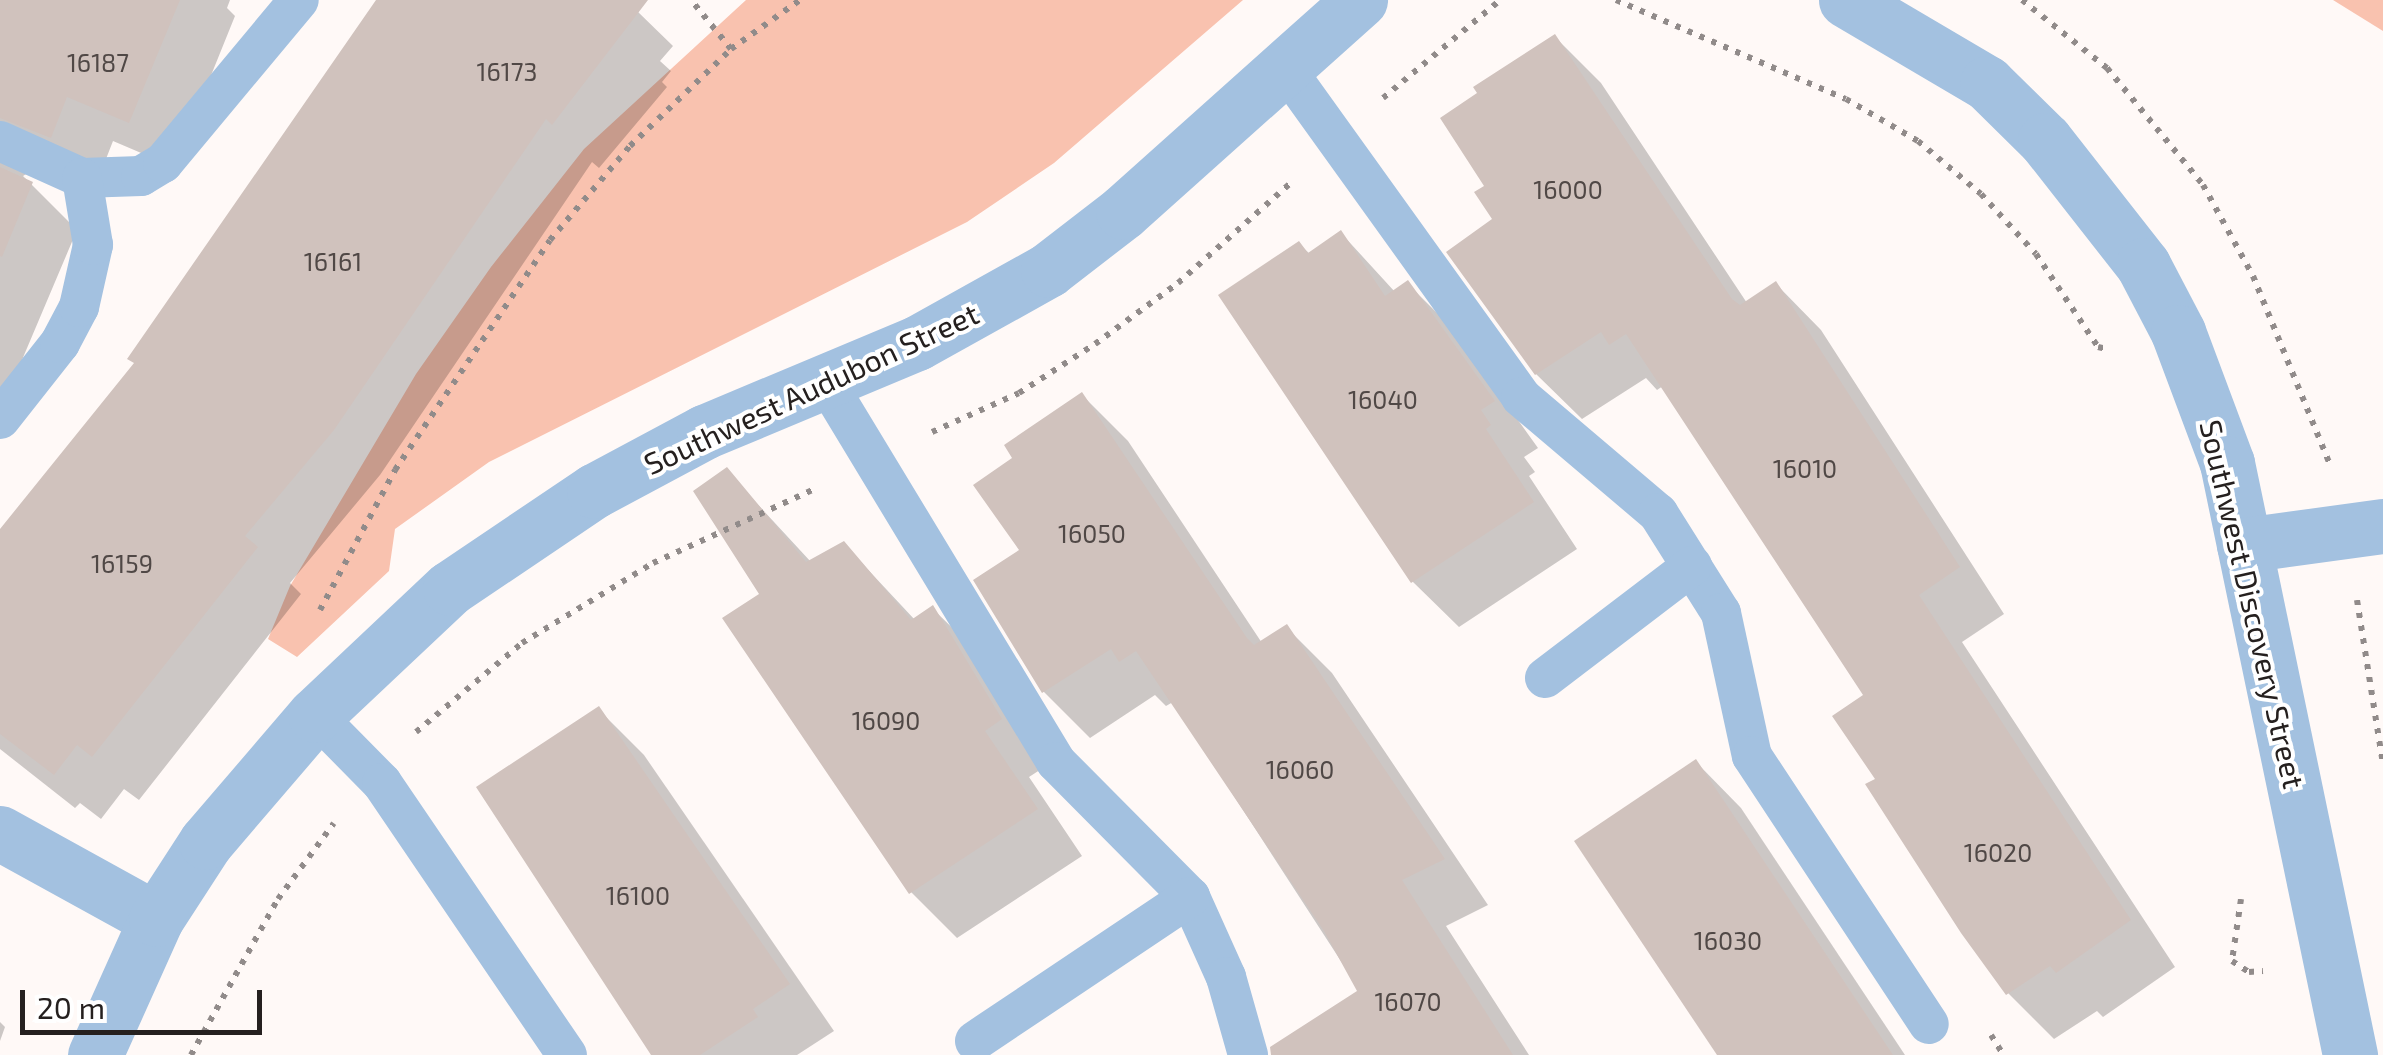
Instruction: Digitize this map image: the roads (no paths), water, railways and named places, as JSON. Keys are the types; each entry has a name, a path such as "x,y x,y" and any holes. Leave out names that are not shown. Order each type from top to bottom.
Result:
{"street":[{"name":"Southwest Audubon Street","path":"95,1055 156,919 252,782 315,715 450,588 522,537 704,432 985,310 1048,270 1360,0"},
{"name":"Southwest Discovery Street","path":"1846,0 1986,83 2096,200 2144,266 2178,332 2227,463 2350,1055"},
{"path":"2244,545 2363,527"},
{"path":"0,832 156,919"}],"lane":[{"path":"0,141 82,178 141,176 162,163 298,0"},
{"path":"1284,68 1521,397 1636,490 1692,566 1722,613 1752,756 1928,1024"},
{"path":"0,419 60,344 78,308 93,245 82,178"},
{"path":"826,382 1056,762 1190,897 1221,963 1248,1055"},
{"path":"1545,678 1692,566"},
{"path":"315,715 372,773 567,1055"},
{"path":"975,1041 1190,897"}]}
